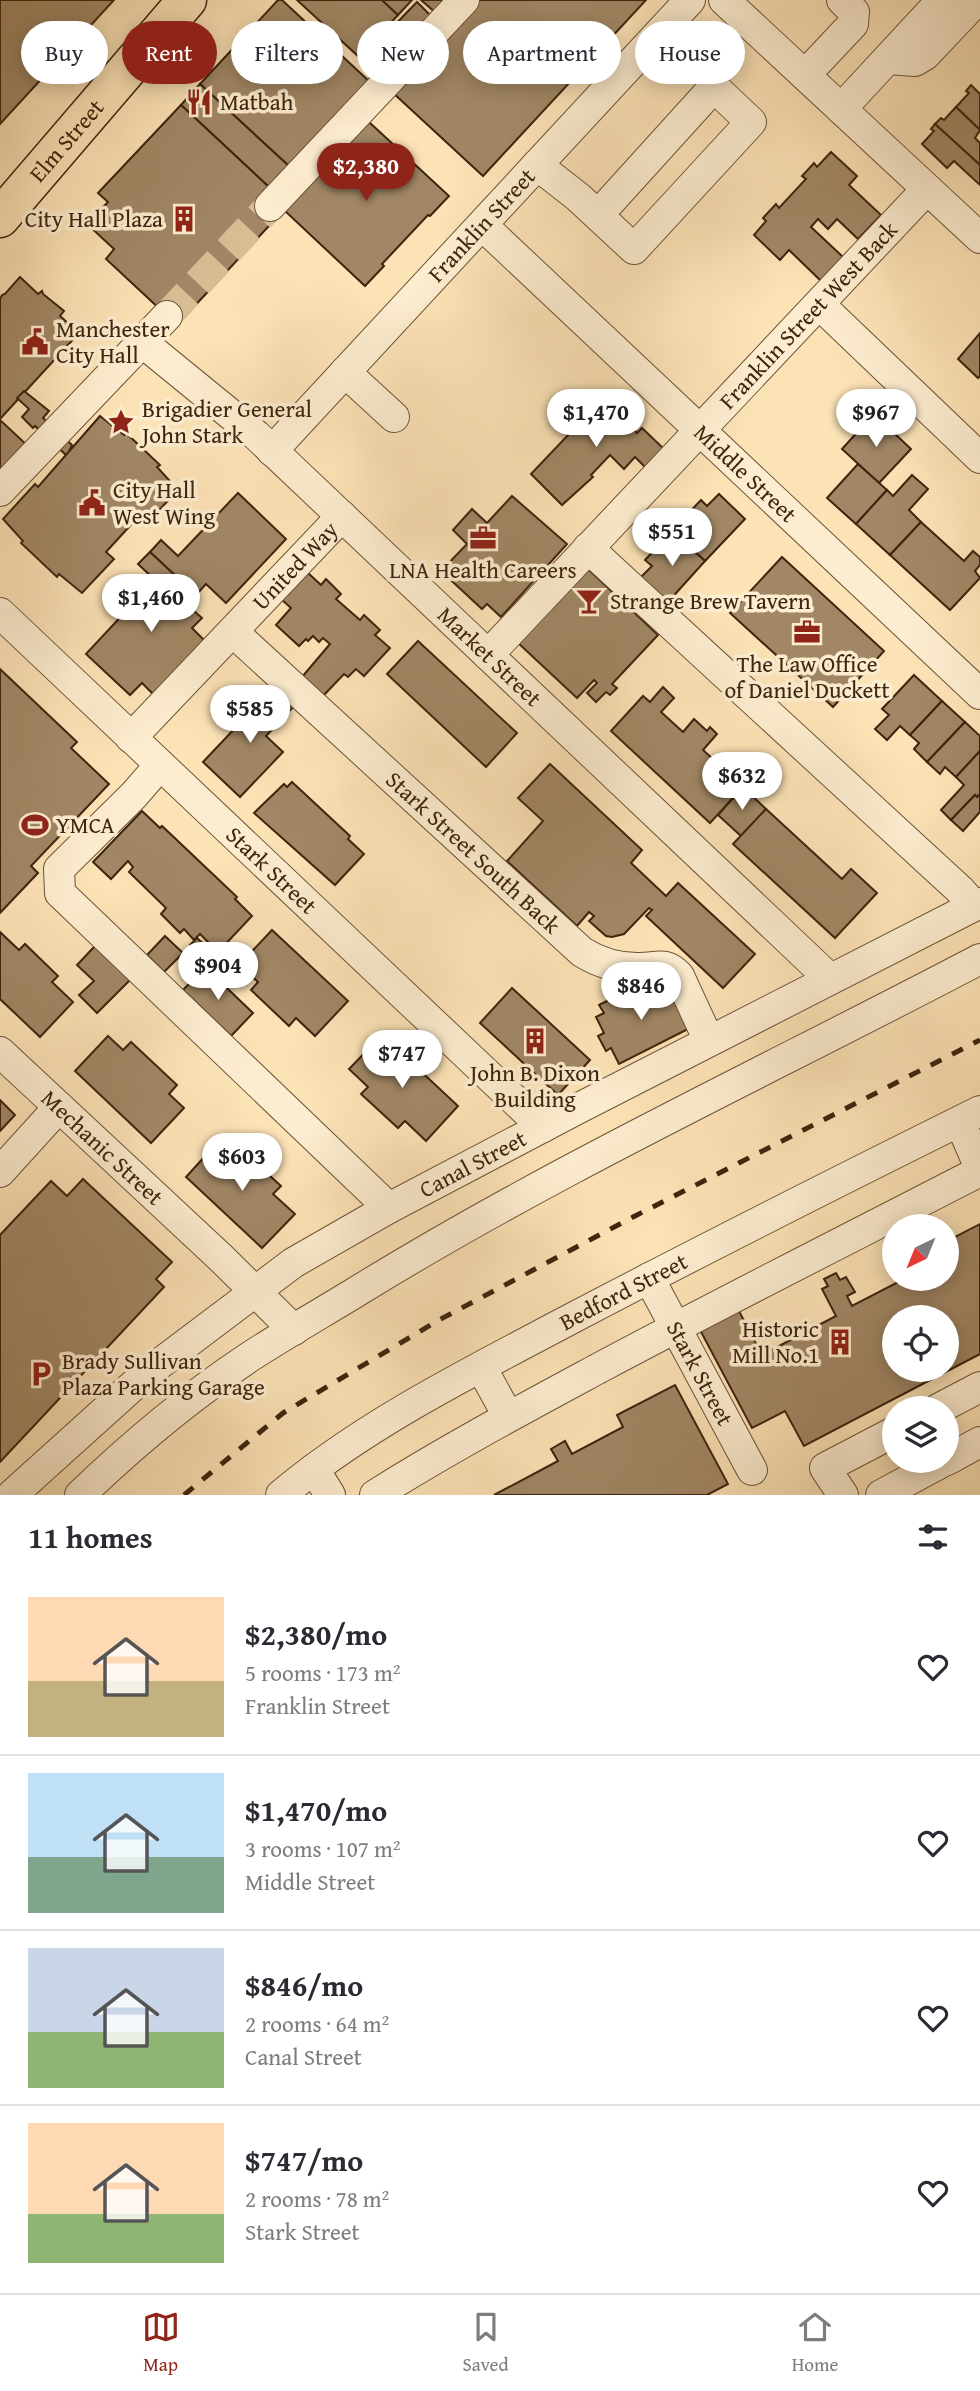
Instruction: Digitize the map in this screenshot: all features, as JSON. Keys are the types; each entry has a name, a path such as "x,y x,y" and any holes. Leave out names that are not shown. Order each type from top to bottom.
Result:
{"main road":[{"name":"Elm Street","path":"0,218 180,3"}],"street":[{"path":"270,206 464,0"},
{"name":"Franklin Street","path":"272,451 690,0"},
{"path":"724,0 927,189 976,227"},
{"path":"805,75 853,24 855,12 842,0"},
{"path":"841,109 942,0"},
{"path":"888,59 915,61 925,55 977,0"},
{"path":"537,165 598,215 634,249 751,122 713,87 598,215"},
{"name":"Franklin Street West Back","path":"488,655 927,189"},
{"name":"Middle Street","path":"482,225 980,694"},
{"path":"819,304 980,458"},
{"path":"0,491 167,316"},
{"name":"Market Street","path":"142,342 256,435 829,978"},
{"path":"345,372 394,417"},
{"name":"United Way","path":"131,738 342,516"},
{"path":"588,548 977,904"},
{"name":"Stark Street","path":"0,613 543,1127"},
{"name":"Stark Street South Back","path":"233,632 582,952 612,965 638,968 667,966 672,969 679,976 709,1041"},
{"path":"160,765 60,869 60,893 389,1208"},
{"name":"Canal Street","path":"12,1495 146,1374 293,1262 543,1127 977,904"},
{"path":"80,1495 168,1417 247,1359 435,1242 980,959"},
{"name":"Mechanic Street","path":"0,1052 294,1330"},
{"path":"0,1172 59,1108"},
{"path":"374,1495 508,1416 980,1170 970,1116"},
{"name":"Bedford Street","path":"281,1495 314,1469 393,1417 481,1367 649,1278 970,1116"},
{"name":"Stark Street","path":"649,1278 752,1470"},
{"path":"481,1367 508,1416"},
{"path":"959,1398 980,1387"},
{"path":"843,1495 825,1468 882,1438"},
{"path":"959,1454 980,1443"},
{"path":"314,1469 330,1495"},
{"path":"881,1495 923,1473"}],"building":[{"path":"0,0 114,0 95,21 21,21 21,84 37,84 0,124"},
{"path":"278,0 282,0 305,21 258,21"},
{"path":"297,0 382,0 398,15 392,21 357,21 357,55 343,42 343,21 320,21"},
{"path":"382,0 412,0 398,15"},
{"path":"421,0 448,0 436,13"},
{"path":"478,0 646,0 621,27 621,21 463,21 463,84 568,84 483,176 392,92 399,84 449,84 449,31"},
{"path":"417,2 432,17 428,21 399,21"},
{"path":"231,51 231,84 343,84 343,57 357,70 357,84 368,84 290,167 200,84 217,84 217,66"},
{"path":"200,84 290,167 270,188 181,105"},
{"path":"971,85 980,94 980,130 956,107 969,93 966,91"},
{"name":"City Hall Plaza","path":"181,105 270,188 280,214 177,325 106,259 114,249 87,224 108,202 98,193"},
{"path":"956,107 980,130 975,138 980,143 980,165 935,124 941,118 944,120"},
{"path":"369,122 449,196 382,264 384,266 365,286 285,211"},
{"path":"935,124 980,165 980,185 954,161 947,168 922,144 934,131 931,129"},
{"path":"831,152 857,176 849,185 881,215 858,239 837,219 828,229 818,219 811,227 843,257 821,281 789,250 780,260 754,235 766,221 763,218 776,204 779,208 806,179 802,176 814,163 817,167"},
{"name":"Manchester City Hall","path":"20,277 38,294 42,291 64,311 60,316 79,333 0,419 0,299"},
{"path":"980,333 980,376 978,378 958,359"},
{"path":"24,391 49,411 43,418 72,445 67,456 22,417 29,409 17,398"},
{"path":"609,392 635,417 628,424 637,433 642,428 666,451 648,470 635,457 624,469 610,455 591,475 593,477 562,505 531,474"},
{"path":"874,414 911,449 879,483 842,449"},
{"name":"City Hall West Wing","path":"100,416 124,435 126,433 160,465 157,467 178,490 147,523 139,516 106,552 114,559 82,593 59,574 57,577 21,543 23,541 3,519 35,484 38,487"},
{"path":"0,420 29,447 0,478"},
{"path":"858,464 887,490 856,524 827,498"},
{"path":"912,475 928,489 909,510 921,522 890,555 856,524 887,490 893,496"},
{"path":"238,493 286,539 226,603 206,584 196,595 150,552 161,540 178,556"},
{"path":"719,494 745,519 705,561 679,537 690,524 684,518 701,500 707,506"},
{"path":"512,496 567,544 501,617 487,604 482,609 441,571 467,544 453,530 472,509 487,523"},
{"path":"921,522 964,561 973,551 980,557 980,565 975,571 980,578 950,610 890,555"},
{"path":"679,537 705,561 668,602 641,577 652,566 645,560 662,542 668,548"},
{"path":"150,552 196,595 187,605 202,618 192,628 204,640 154,695 142,683 130,695 86,654 155,580 138,564"},
{"name":"The Law Office of Daniel Duckett","path":"782,557 884,651 833,707 730,613"},
{"name":"Strange Brew Tavern","path":"586,567 658,635 612,684 617,688 610,695 606,692 596,702 587,693 597,683 594,680 577,698 517,642"},
{"path":"307,572 321,585 326,579 341,594 336,599 360,620 364,615 380,630 375,635 390,648 364,676 356,669 348,677 344,674 323,696 302,677 330,644 323,638 319,642 313,636 299,646 276,625 291,608 281,599"},
{"path":"418,641 517,733 486,767 387,674"},
{"name":"YMCA","path":"0,669 77,742 71,748 109,784 31,866 38,873 0,913"},
{"path":"914,675 942,701 910,735 900,726 887,740 875,729 889,715 882,709"},
{"path":"274,687 294,706 266,736 283,752 240,797 203,762"},
{"path":"663,687 674,698 661,712 683,732 694,719 707,731 710,727 717,734 703,750 725,770 738,756 750,767 737,782 743,787 710,823 611,731 643,696 650,702"},
{"path":"942,701 965,722 927,762 914,749 919,743 910,735"},
{"path":"965,722 980,736 980,751 956,777 945,767 940,774 927,762"},
{"path":"980,751 980,794 977,797 975,795 951,820 941,810 964,785 956,777"},
{"path":"550,764 642,850 631,863 666,896 678,883 755,954 723,988 646,916 652,910 649,908 624,934 606,936 589,921 594,916 589,912 577,926 507,861 543,821 518,798"},
{"path":"292,782 350,836 348,839 364,854 335,885 254,813 284,784 287,787"},
{"path":"743,787 766,809 741,836 718,815"},
{"path":"980,794 980,812 963,831 951,820 975,795 977,797"},
{"path":"766,809 842,879 851,869 877,893 835,938 733,844"},
{"path":"142,811 160,828 162,826 237,897 235,899 252,916 218,952 200,934 194,940 184,929 180,933 161,914 166,908 129,872 133,867 128,861 111,879 93,862"},
{"path":"272,930 348,1001 315,1036 296,1018 289,1026 251,990 258,982 239,965"},
{"path":"0,932 19,950 25,944 58,976 52,982 73,1002 40,1037 0,999"},
{"path":"165,936 183,953 164,972 147,955"},
{"path":"197,938 208,948 201,956 190,945"},
{"path":"95,946 132,978 97,1013 79,995 94,981 77,965"},
{"path":"205,967 253,1013 231,1036 183,990"},
{"path":"666,981 690,1028 619,1064 611,1048 606,1051 598,1036 604,1033 596,1017 604,1013 599,1005 619,995 623,1003"},
{"name":"John B. Dixon Building","path":"512,988 590,1060 558,1095 480,1023"},
{"path":"382,1035 458,1106 426,1141 405,1121 398,1128 361,1094 368,1087 349,1069"},
{"path":"108,1036 123,1050 131,1042 177,1085 169,1094 184,1108 151,1143 75,1071"},
{"path":"0,1100 15,1115 0,1131"},
{"path":"218,1142 237,1160 244,1152 281,1186 273,1194 295,1214 262,1248 186,1177"},
{"name":"Brady Sullivan Plaza Parking Garage","path":"83,1179 172,1262 156,1279 164,1287 0,1462 0,1235 51,1181 67,1196"},
{"name":"Historic Mill No.1","path":"980,1224 980,1354 959,1365 959,1305 882,1305 882,1382 926,1382 900,1396 882,1396 882,1405 804,1446 785,1411 752,1428 700,1330 739,1311 762,1355 836,1316 822,1289 828,1286 824,1279 836,1273 840,1280 846,1277 855,1292 847,1296 852,1306 882,1290 959,1292 959,1235"},
{"path":"675,1385 728,1484 707,1495 494,1495 558,1461 551,1449 565,1441 572,1454 623,1427 617,1415"}],"tunnel":[{"path":"167,316 270,206"}],"railway":[{"path":"184,1495 283,1413 439,1320 635,1216 980,1040"}],"place":[{"name":"Matbah","path":"199,102"},
{"name":"City Hall Plaza","path":"184,219"},
{"name":"Manchester City Hall","path":"35,342"},
{"name":"Brigadier General John Stark","path":"121,422"},
{"name":"City Hall West Wing","path":"92,503"},
{"name":"LNA Health Careers","path":"483,538"},
{"name":"Strange Brew Tavern","path":"589,601"},
{"name":"The Law Office of Daniel Duckett","path":"807,632"},
{"name":"YMCA","path":"35,825"},
{"name":"John B. Dixon Building","path":"535,1041"},
{"name":"Historic Mill No.1","path":"840,1342"},
{"name":"Brady Sullivan Plaza Parking Garage","path":"41,1374"}]}
